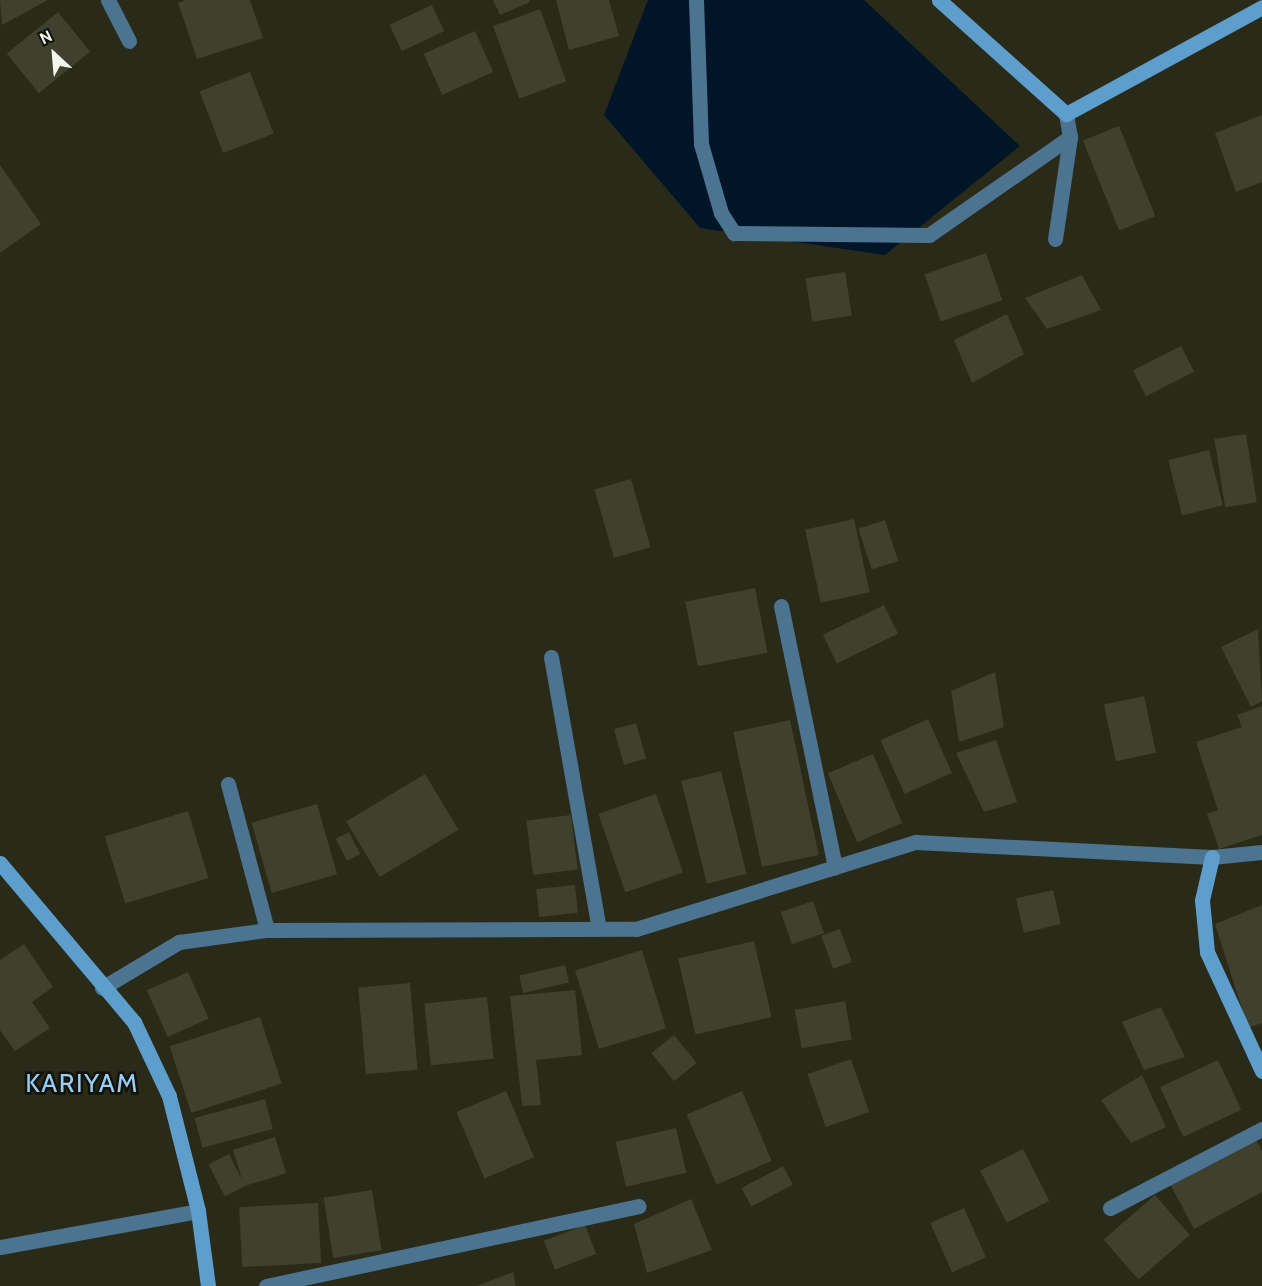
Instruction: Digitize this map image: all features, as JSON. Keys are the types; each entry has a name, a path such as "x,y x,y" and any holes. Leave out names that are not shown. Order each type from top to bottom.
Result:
{"street":[{"path":"108,0 129,41"},
{"path":"696,0 701,144 721,213 734,232 929,235 1070,137"},
{"path":"939,0 1066,114 1070,137 1055,239"},
{"path":"1066,114 1262,7"},
{"path":"781,606 835,867"},
{"path":"551,657 599,929"},
{"path":"228,784 267,930"},
{"path":"102,988 179,942 267,930 636,929 916,842 1212,857 1262,852"},
{"path":"1212,857 1202,900 1207,952 1262,1071"},
{"path":"0,863 102,988 134,1022 169,1096 198,1211 208,1286"},
{"path":"1110,1208 1262,1129"},
{"path":"266,1286 638,1206"},
{"path":"0,1247 198,1211"}],"water":[{"path":"648,0 864,0 1020,146 885,255 700,228 604,115"}],"building":[{"path":"0,0 48,0 2,25"},
{"path":"186,0 250,0 263,38 197,59 178,3"},
{"path":"493,0 529,0 530,2 500,15"},
{"path":"556,0 609,0 619,36 569,50"},
{"path":"432,5 444,31 402,51 389,25"},
{"path":"540,9 566,81 519,98 493,26"},
{"path":"58,12 90,52 39,93 7,54"},
{"path":"475,31 493,72 442,95 424,54"},
{"path":"250,72 274,134 223,153 200,91"},
{"path":"1262,115 1262,182 1236,192 1215,133"},
{"path":"1119,126 1155,216 1119,231 1083,141"},
{"path":"0,165 41,224 0,253"},
{"path":"986,253 1002,300 941,321 925,274"},
{"path":"845,272 852,315 812,322 805,278"},
{"path":"1082,275 1101,310 1047,329 1025,298"},
{"path":"1007,314 1024,354 972,383 954,340"},
{"path":"1181,346 1194,372 1146,396 1133,371"},
{"path":"1246,434 1257,502 1225,507 1214,439"},
{"path":"1209,450 1223,505 1182,515 1168,460"},
{"path":"631,479 651,547 614,558 594,489"},
{"path":"854,519 870,592 821,603 805,529"},
{"path":"885,520 898,561 872,570 858,529"},
{"path":"755,588 768,653 698,666 685,602"},
{"path":"884,605 898,634 837,664 823,635"},
{"path":"1258,629 1262,701 1251,707 1221,647"},
{"path":"995,672 1004,727 959,742 951,691"},
{"path":"1144,696 1156,753 1116,761 1104,705"},
{"path":"1262,706 1262,835 1219,849 1207,814 1218,810 1196,742 1242,727 1237,715"},
{"path":"928,719 952,773 904,794 880,740"},
{"path":"790,720 819,855 762,867 733,732"},
{"path":"636,723 646,759 624,765 614,729"},
{"path":"996,740 1017,802 984,812 956,753"},
{"path":"873,754 902,823 857,842 828,773"},
{"path":"721,771 747,874 707,884 681,781"},
{"path":"425,774 458,830 380,877 346,821"},
{"path":"656,794 683,872 625,892 598,814"},
{"path":"317,804 337,874 272,893 252,823"},
{"path":"188,811 208,878 125,903 105,836"},
{"path":"571,815 578,870 533,875 526,820"},
{"path":"349,832 360,854 347,861 336,839"},
{"path":"575,885 578,913 539,917 536,889"},
{"path":"1053,890 1061,924 1024,933 1016,899"},
{"path":"813,901 824,933 792,944 781,912"},
{"path":"1262,905 1262,1023 1248,1028 1215,924"},
{"path":"840,929 852,962 833,969 821,936"},
{"path":"754,941 772,1017 696,1035 678,959"},
{"path":"24,944 53,987 32,1002 50,1028 15,1051 0,1030 0,960"},
{"path":"642,950 666,1028 599,1049 575,970"},
{"path":"565,965 569,983 523,993 519,976"},
{"path":"188,972 209,1019 168,1037 147,990"},
{"path":"410,983 418,1070 366,1074 358,988"},
{"path":"575,990 582,1055 536,1060 541,1105 522,1106 510,996"},
{"path":"487,997 493,1059 431,1065 424,1004"},
{"path":"845,1001 852,1039 802,1048 795,1010"},
{"path":"1161,1007 1185,1057 1144,1070 1122,1022"},
{"path":"260,1017 282,1084 191,1113 170,1046"},
{"path":"674,1035 697,1063 674,1081 651,1053"},
{"path":"851,1059 869,1112 826,1127 808,1074"},
{"path":"1218,1060 1241,1110 1183,1137 1160,1087"},
{"path":"1142,1075 1166,1127 1131,1143 1101,1100"},
{"path":"506,1091 534,1157 484,1178 456,1112"},
{"path":"742,1091 772,1161 716,1184 687,1114"},
{"path":"265,1099 273,1129 203,1148 194,1118"},
{"path":"676,1128 686,1173 626,1187 616,1142"},
{"path":"275,1137 286,1173 244,1186 233,1150"},
{"path":"1255,1138 1262,1151 1262,1192 1194,1229 1170,1184"},
{"path":"1023,1149 1049,1201 1007,1222 980,1171"},
{"path":"229,1154 245,1186 225,1197 209,1164"},
{"path":"783,1166 793,1185 751,1207 742,1188"},
{"path":"372,1190 382,1250 333,1258 324,1198"},
{"path":"1155,1195 1190,1235 1138,1280 1104,1240"},
{"path":"691,1199 712,1250 647,1273 634,1224"},
{"path":"318,1203 321,1263 242,1267 239,1207"},
{"path":"964,1208 986,1257 952,1272 930,1223"},
{"path":"585,1225 596,1254 555,1270 544,1241"},
{"path":"513,1272 516,1286 477,1286"}],"district":[{"name":"KARIYAM","path":"82,1084"}]}
